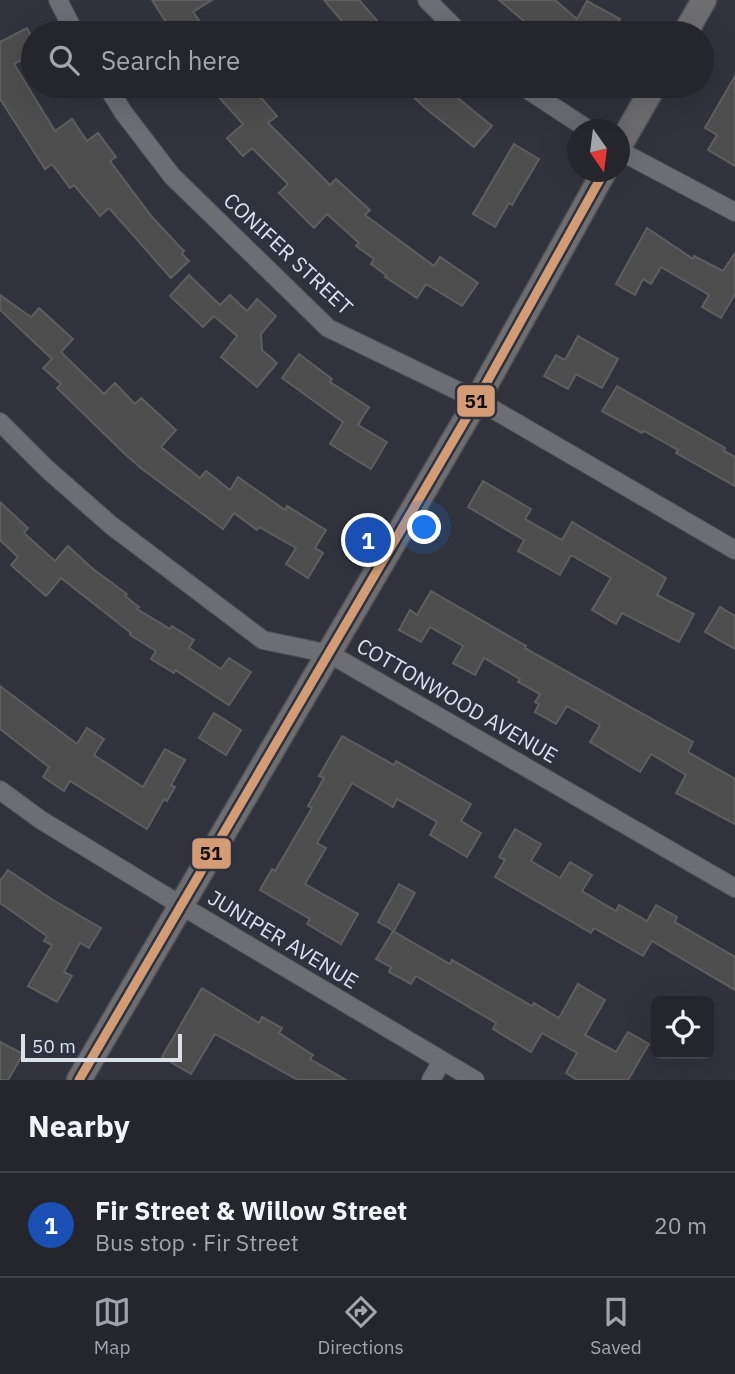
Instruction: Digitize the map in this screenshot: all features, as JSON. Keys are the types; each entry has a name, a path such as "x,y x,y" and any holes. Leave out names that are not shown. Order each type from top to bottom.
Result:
{"street":[{"path":"58,0 69,21"},
{"path":"427,0 448,21"},
{"path":"692,21 704,0"},
{"name":"CONIFER STREET","path":"114,98 172,176 328,328 477,400 735,550"},
{"path":"540,98 572,119"},
{"path":"630,128 647,98"},
{"path":"630,156 735,212"},
{"path":"79,1080 477,400 598,182"},
{"name":"COTTONWOOD AVENUE","path":"0,422 47,469 112,526 263,640 330,654 735,888"},
{"name":"JUNIPER AVENUE","path":"0,790 41,820 475,1080"},
{"path":"431,1080 442,1061"}],"building":[{"path":"152,0 212,0 193,12 197,21 165,21"},
{"path":"324,0 359,0 377,21 342,21"},
{"path":"499,0 555,0 577,19 587,1 620,19 619,21 524,21"},
{"path":"21,31 21,60 14,64 21,75 21,98 35,98 55,131 72,119 87,141 98,133 116,157 110,161 152,217 184,251 182,254 189,261 171,278 109,208 100,216 74,185 70,188 52,164 45,169 0,99 0,42"},
{"path":"735,76 735,166 708,150 717,135 705,128"},
{"path":"220,98 261,98 277,116 268,123 330,185 336,179 370,210 365,215 434,266 440,257 478,283 462,306 426,284 417,298 385,277 386,275 371,264 374,259 356,246 359,243 327,214 314,228 279,193 288,184 252,148 243,156 227,138 243,124"},
{"path":"415,98 458,98 492,126 474,147"},
{"path":"514,144 539,159 512,205 509,203 495,227 473,214"},
{"path":"647,228 693,259 694,256 723,271 735,253 735,294 721,318 702,307 709,295 661,267 651,284 643,279 635,295 616,284"},
{"path":"189,275 220,305 230,295 247,311 257,299 276,316 261,334 262,350 277,363 257,387 221,357 237,336 214,316 203,327 170,296"},
{"path":"0,295 31,317 39,308 73,339 61,352 104,394 115,383 135,404 141,398 176,430 161,447 200,478 206,471 230,490 238,477 285,510 287,506 326,530 315,548 323,553 308,578 286,564 296,548 259,527 257,530 234,513 223,529 125,454 57,388 61,384 43,368 52,359 0,310"},
{"path":"578,336 618,359 602,388 576,374 568,389 544,376 556,355 565,360"},
{"path":"299,354 332,379 330,382 369,407 358,425 387,442 371,469 330,444 343,422 282,378"},
{"path":"617,386 725,448 724,451 735,457 735,486 676,453 678,450 602,411"},
{"path":"483,481 531,509 525,519 562,540 572,522 666,578 657,595 694,614 679,642 622,613 616,624 592,610 611,578 571,555 560,575 518,551 524,540 468,507"},
{"path":"0,502 28,528 24,533 55,561 68,546 127,594 125,596 139,607 137,609 194,640 189,648 221,669 229,658 251,672 229,705 175,670 174,673 151,659 156,651 130,635 131,633 61,578 46,596 11,565 18,557 0,540"},
{"path":"431,591 526,646 525,648 693,742 688,752 735,779 735,824 676,793 686,775 651,754 640,772 590,742 600,725 567,706 556,724 535,712 539,704 535,702 540,694 518,682 520,679 484,658 475,675 453,663 463,646 430,627 421,642 399,630 410,610 417,615"},
{"path":"720,607 735,616 735,649 705,632"},
{"path":"0,686 77,744 87,728 104,739 94,755 143,787 165,749 185,760 171,785 175,787 167,801 164,799 147,829 70,781 64,791 43,777 49,767 0,729"},
{"path":"214,713 241,730 226,755 199,738"},
{"path":"342,736 394,765 396,761 471,804 461,821 481,833 467,857 430,835 437,822 397,799 393,807 352,783 317,843 326,848 305,884 358,914 341,944 307,924 310,919 260,890 272,869 275,871 312,808 308,806 324,778 319,776"},
{"path":"515,829 541,844 531,861 560,878 570,862 592,875 582,891 616,911 619,905 647,921 656,905 677,917 675,922 735,957 735,990 652,941 643,956 594,928 591,933 495,877 505,860 499,857"},
{"path":"8,870 101,928 89,948 80,943 64,972 72,976 57,1002 28,986 52,945 44,941 47,936 0,903 0,881"},
{"path":"399,884 415,893 394,931 378,922"},
{"path":"393,931 450,964 452,960 532,1006 534,1003 559,1018 578,984 605,1000 585,1035 616,1052 628,1032 649,1044 628,1080 577,1080 566,1073 577,1053 542,1033 531,1052 493,1029 496,1023 416,976 411,984 389,972 391,967 376,959"},
{"path":"202,988 259,1023 262,1017 282,1028 279,1033 313,1055 310,1059 346,1080 298,1080 215,1034 191,1074 162,1057"},
{"path":"0,1042 23,1054 8,1080 0,1080"}],"transit line":[{"name":"51","path":"79,1080 477,400 598,182"}],"place":[{"name":"Fir Street & Willow Street","path":"368,540"}]}
